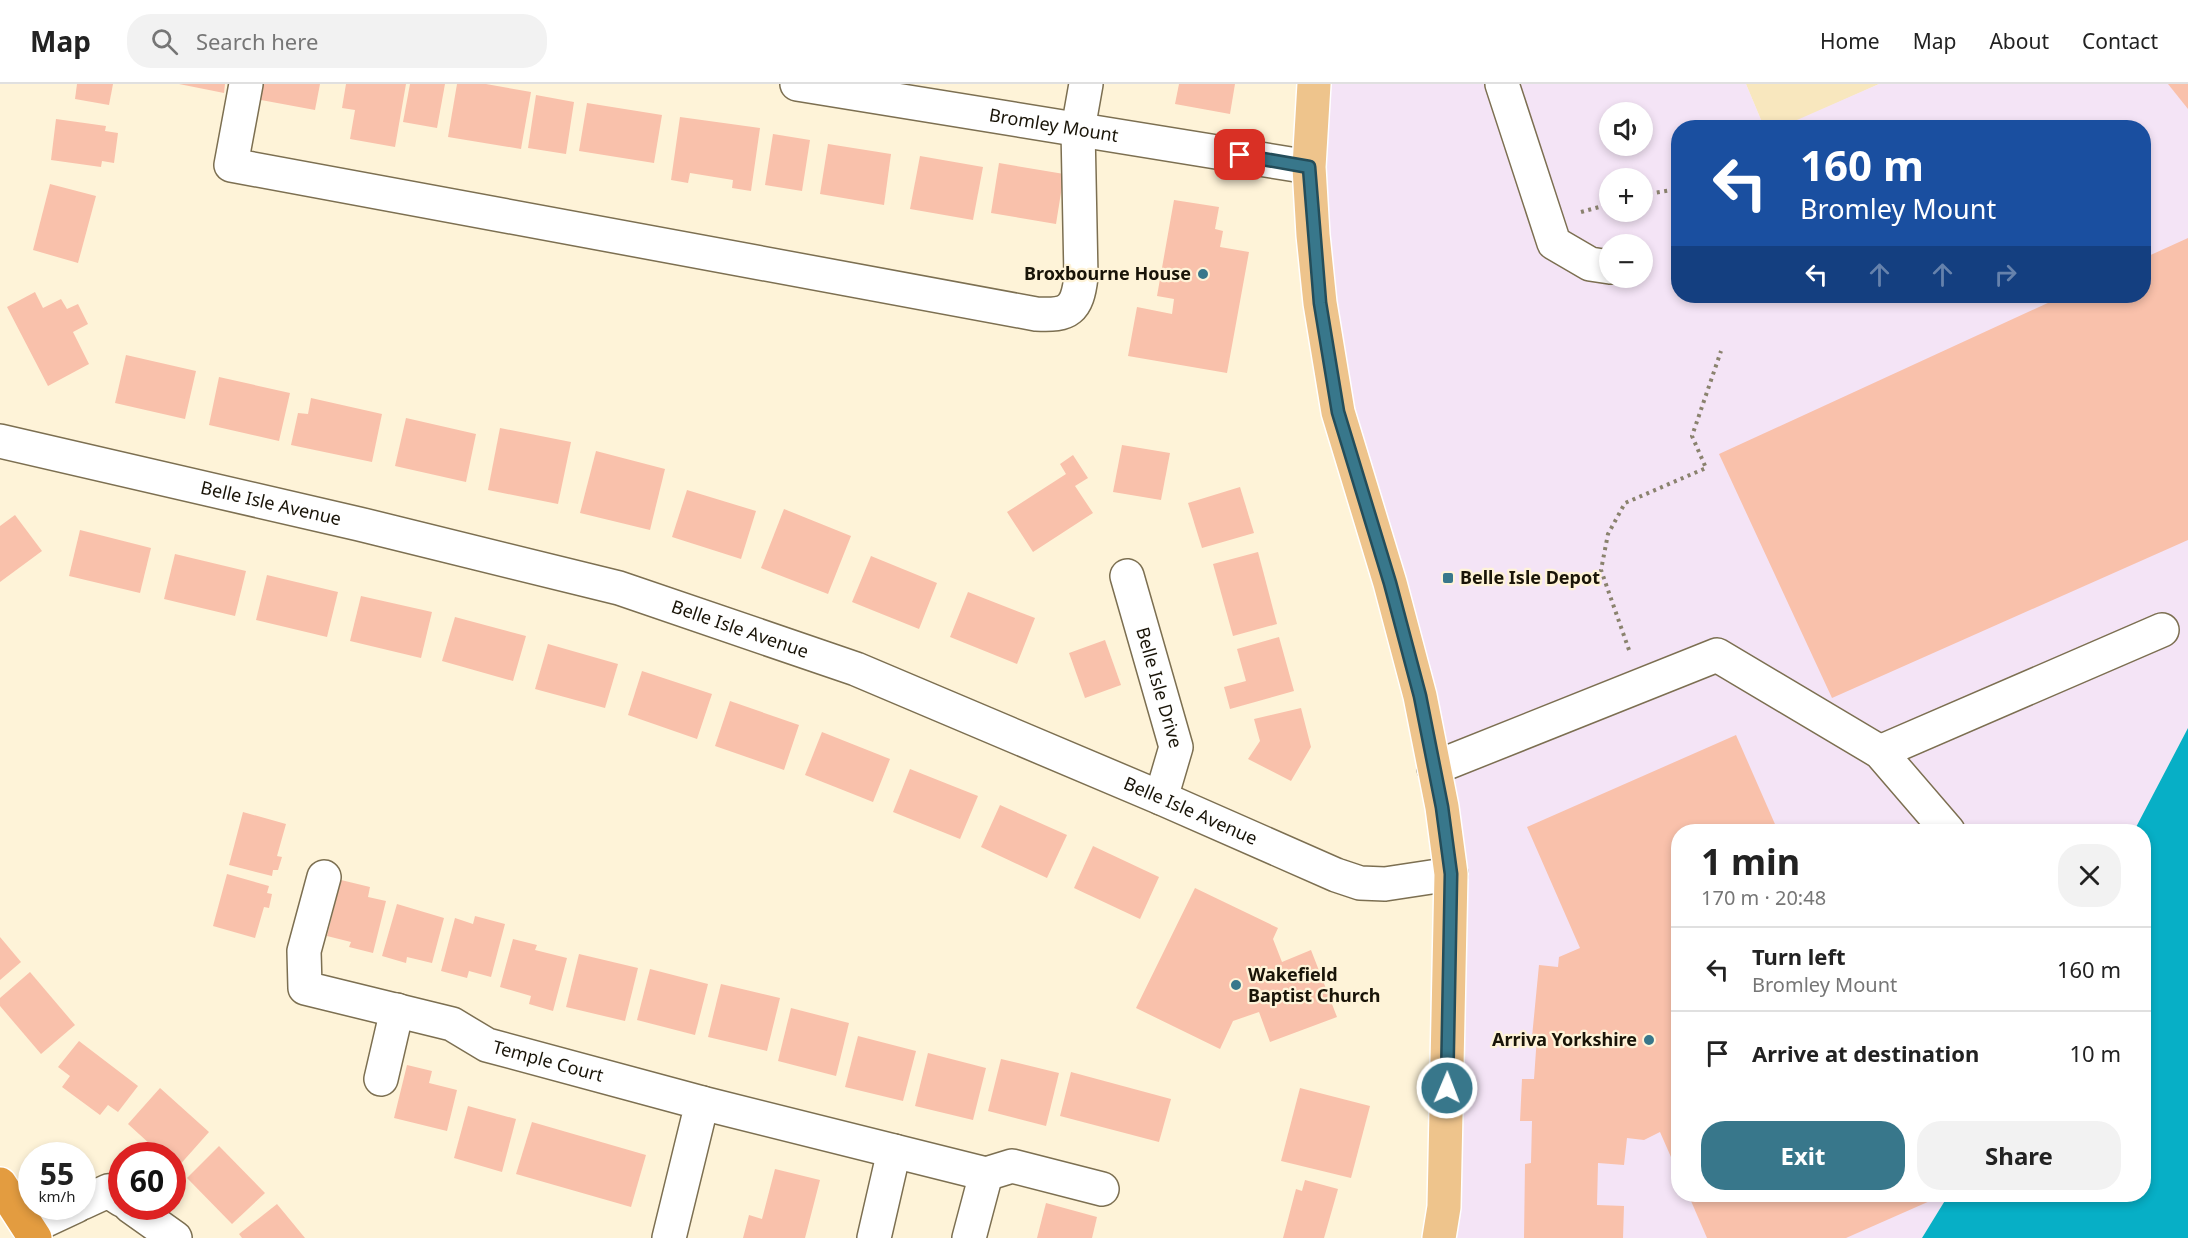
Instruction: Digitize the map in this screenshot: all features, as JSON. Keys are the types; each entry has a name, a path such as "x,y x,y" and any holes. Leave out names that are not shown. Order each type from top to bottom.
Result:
{"highway":[{"path":"0,1184 32,1233"}],"main road":[{"path":"1314,84 1309,167 1320,303 1338,412 1390,583 1420,696 1442,807 1451,874 1444,1207 1440,1238"}],"street":[{"path":"246,84 231,165 1025,312 1054,315 1069,310 1078,297 1081,277 1078,129 1086,84"},
{"name":"Bromley Mount","path":"797,84 1309,167"},
{"path":"1502,84 1554,243 1590,264 1599,265"},
{"name":"Belle Isle Avenue","path":"0,441 359,524 619,588 856,669 1336,875 1360,883 1385,884 1451,874"},
{"name":"Belle Isle Drive","path":"1127,576 1176,747 1161,798"},
{"path":"1880,752 2162,630"},
{"path":"1434,768 1717,655 1880,752 1942,824"},
{"name":"Temple Court","path":"324,876 304,951 305,988 452,1024 487,1045 894,1151 986,1174 1012,1166 1102,1189"},
{"path":"381,1079 397,1010"},
{"path":"669,1238 702,1102"},
{"path":"874,1238 894,1151"},
{"path":"969,1238 986,1174"},
{"path":"32,1233 53,1220"},
{"path":"150,1220 175,1238"}],"path":[{"path":"1653,193 1671,190"},
{"path":"1641,685 1601,570 1608,534 1625,503 1706,468 1692,436 1721,351"}],"shaded area":[{"path":"1314,84 1746,84 1761,120 1671,120 1671,303 2151,303 2151,120 1797,120 1879,84 2188,84 2188,728 2138,824 1671,824 1671,1202 1944,1202 1922,1238 1439,1238 1451,874 1338,412"},
{"path":"1746,84 1879,84 1799,120 1761,120"}],"water":[{"path":"2188,728 2188,1238 1922,1238 1944,1202 2151,1202 2151,824 2138,824"}],"building":[{"path":"77,84 113,84 109,105 75,99"},
{"path":"179,84 225,84 224,93"},
{"path":"263,84 320,84 315,110 261,100"},
{"path":"346,84 406,84 395,147 350,139 355,110 342,108"},
{"path":"410,84 445,84 437,128 403,122"},
{"path":"457,84 486,84 531,92 521,149 448,137"},
{"path":"1179,84 1235,84 1230,114 1175,104"},
{"path":"2168,84 2188,84 2188,109"},
{"path":"536,95 574,102 566,154 528,148"},
{"path":"587,103 662,115 654,163 579,151"},
{"path":"680,117 760,128 751,191 732,188 733,180 690,173 688,183 671,180"},
{"path":"56,119 106,126 105,131 118,133 114,163 102,161 101,167 51,160"},
{"path":"773,134 810,140 802,191 765,185"},
{"path":"828,144 891,154 884,205 820,194"},
{"path":"920,156 983,167 973,220 910,209"},
{"path":"999,163 1064,174 1056,224 991,213"},
{"path":"50,184 96,196 78,263 33,250"},
{"name":"Broxbourne House","path":"1174,200 1219,207 1215,229 1223,231 1220,247 1249,252 1227,373 1128,356 1137,307 1172,314 1174,299 1157,296"},
{"path":"2188,238 2188,540 1832,698 1719,454 2048,303 2151,303 2151,255"},
{"path":"35,292 43,308 61,299 67,309 78,304 88,324 73,332 89,364 48,386 7,307"},
{"path":"126,355 196,371 185,419 115,403"},
{"path":"219,377 290,393 279,441 209,425"},
{"path":"311,398 382,414 372,462 291,445 298,413 308,414"},
{"path":"406,418 476,434 466,482 395,466"},
{"path":"500,428 571,442 558,504 488,490"},
{"path":"1122,445 1170,453 1161,500 1113,492"},
{"path":"596,451 665,469 650,530 580,513"},
{"path":"1073,455 1088,478 1075,486 1093,513 1033,552 1007,512 1066,474 1060,464"},
{"path":"1240,487 1254,533 1202,548 1188,503"},
{"path":"687,490 756,511 741,559 672,537"},
{"path":"784,509 851,536 828,594 761,568"},
{"path":"15,515 42,551 0,582 0,526"},
{"path":"80,530 151,548 140,593 69,576"},
{"path":"1258,552 1277,624 1233,636 1213,564"},
{"path":"175,554 246,571 235,616 164,599"},
{"path":"871,556 937,583 919,629 852,602"},
{"path":"267,575 338,592 327,637 256,620"},
{"path":"968,592 1035,618 1017,664 950,637"},
{"path":"361,596 432,612 421,658 350,641"},
{"path":"455,617 526,636 513,681 442,661"},
{"path":"1279,637 1294,691 1230,709 1224,687 1246,681 1237,649"},
{"path":"1105,640 1121,685 1085,698 1069,653"},
{"path":"548,644 618,664 605,708 535,689"},
{"path":"642,671 712,694 697,739 628,715"},
{"path":"730,701 799,725 784,770 715,746"},
{"path":"1301,708 1311,747 1291,781 1248,759 1260,741 1254,719"},
{"path":"822,732 890,759 873,802 805,775"},
{"path":"1736,735 1775,824 1671,824 1671,1157 1660,1132 1644,1140 1627,1138 1624,1165 1598,1163 1597,1205 1624,1206 1623,1238 1524,1238 1525,1164 1531,1163 1532,1121 1520,1121 1522,1079 1534,1079 1537,1036 1532,1037 1539,965 1558,967 1559,957 1580,948 1527,827"},
{"path":"910,769 978,796 960,839 893,812"},
{"path":"1000,805 1067,835 1047,878 981,847"},
{"path":"243,812 286,824 277,856 282,857 278,870 273,870 272,876 229,865"},
{"path":"1093,846 1159,877 1140,919 1074,888"},
{"path":"227,874 269,886 267,893 272,894 269,908 264,907 255,938 213,926"},
{"path":"341,880 370,887 368,897 386,901 373,953 349,947 351,942 327,936"},
{"name":"Wakefield Baptist Church","path":"1195,888 1278,928 1273,939 1282,962 1311,950 1337,1017 1270,1042 1259,1012 1233,1021 1220,1049 1136,1008"},
{"path":"397,904 444,918 432,963 407,957 406,963 382,956"},
{"path":"475,916 505,924 491,977 469,971 467,978 441,971 455,918 473,924"},
{"path":"0,937 21,962 0,980"},
{"path":"513,939 537,945 535,950 567,958 553,1011 529,1004 531,996 500,987"},
{"path":"579,954 638,968 625,1021 566,1007"},
{"path":"650,969 708,984 695,1035 637,1020"},
{"path":"30,972 75,1025 41,1054 0,1006 0,998"},
{"path":"721,984 780,998 767,1051 708,1037"},
{"path":"791,1008 849,1023 836,1076 778,1061"},
{"path":"858,1036 916,1051 903,1101 845,1087"},
{"path":"79,1041 138,1086 118,1112 108,1105 100,1115 62,1087 70,1076 58,1067"},
{"path":"928,1053 986,1068 973,1120 915,1106"},
{"path":"1001,1059 1059,1073 1046,1126 988,1111"},
{"path":"407,1065 432,1071 429,1083 457,1090 447,1131 394,1118"},
{"path":"1071,1072 1171,1099 1159,1142 1060,1116"},
{"path":"160,1088 209,1132 186,1158 186,1142 148,1142 128,1124"},
{"path":"1300,1088 1370,1106 1351,1178 1281,1161"},
{"path":"468,1106 516,1119 502,1172 454,1158"},
{"path":"532,1122 646,1155 631,1207 516,1174"},
{"path":"219,1146 265,1193 232,1224 187,1178"},
{"path":"775,1169 820,1180 805,1238 743,1238 749,1215 762,1219"},
{"path":"1305,1180 1338,1189 1324,1238 1283,1238 1296,1189 1302,1191"},
{"path":"1691,1202 1928,1202 1846,1238 1707,1238"},
{"path":"1046,1203 1097,1217 1092,1238 1037,1238"},
{"path":"277,1204 305,1238 242,1238 239,1234"}],"place":[{"name":"Broxbourne House","path":"1203,274"},
{"name":"Belle Isle Depot","path":"1448,578"},
{"name":"Wakefield Baptist Church","path":"1236,985"},
{"name":"Arriva Yorkshire","path":"1649,1040"}],"route":[{"path":"1240,155 1309,167 1320,303 1338,412 1390,583 1420,696 1442,807 1451,874 1447,1088"}]}
